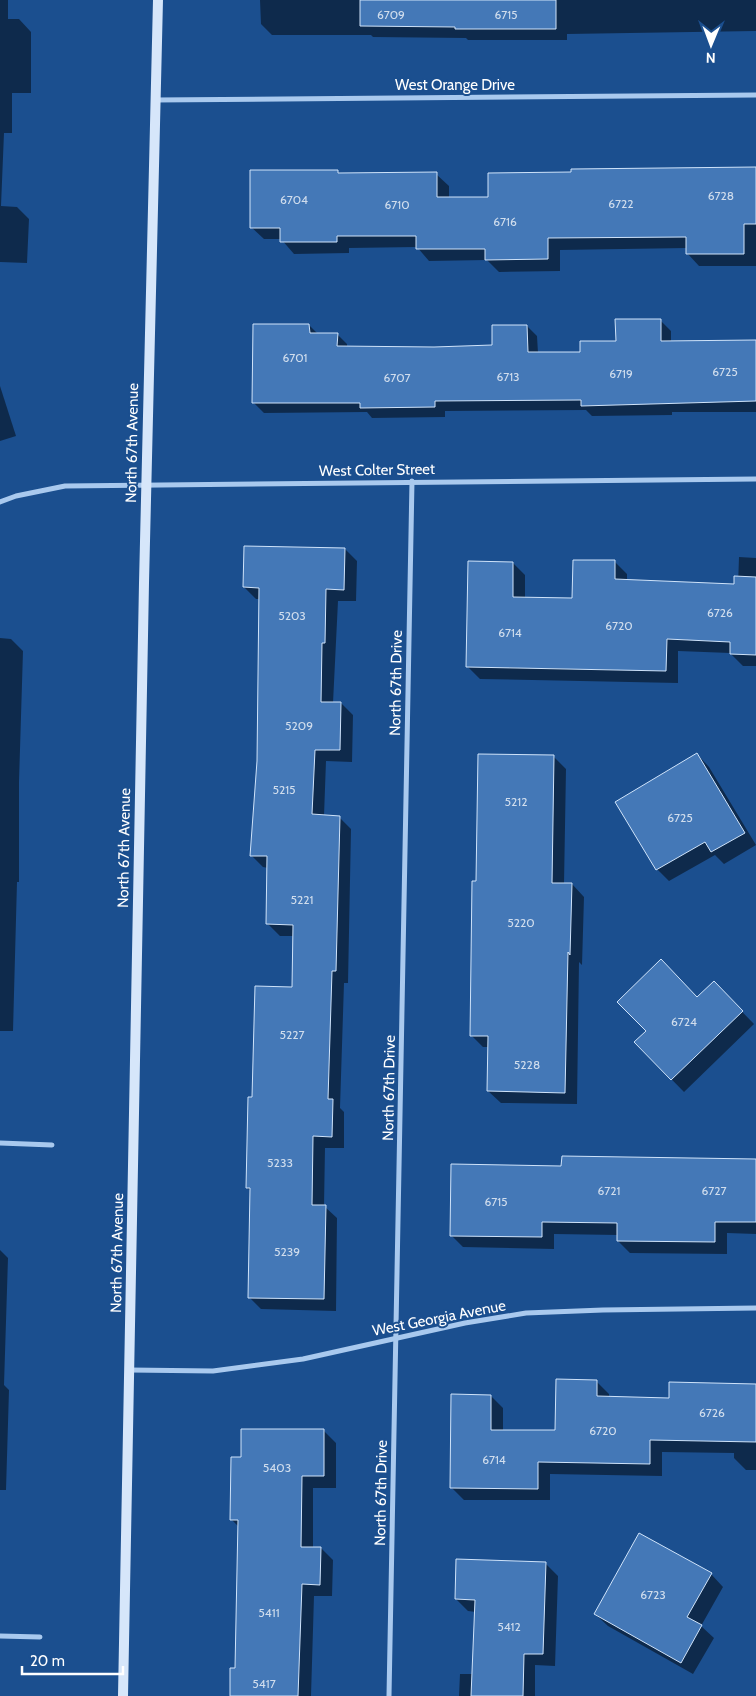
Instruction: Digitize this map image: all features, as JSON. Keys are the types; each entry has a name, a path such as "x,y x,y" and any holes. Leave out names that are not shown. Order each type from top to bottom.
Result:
{"main road":[{"name":"North 67th Avenue","path":"123,1696 146,486 158,0"}],"street":[{"name":"West Orange Drive","path":"155,100 756,95"},
{"name":"West Colter Street","path":"0,502 16,496 65,486 756,479"},
{"name":"North 67th Drive","path":"389,1696 412,481"},
{"path":"0,1143 52,1145"},
{"name":"West Georgia Avenue","path":"130,1370 213,1370 303,1358 465,1323 526,1313 756,1308"},
{"path":"0,1636 40,1637"}],"building":[{"path":"360,0 556,0 556,29 455,29 455,27 360,26"},
{"path":"756,167 756,224 744,224 744,254 686,254 686,237 548,238 548,259 485,260 485,249 416,249 416,236 337,236 337,242 280,242 280,228 250,228 250,170 338,170 338,173 437,172 437,197 488,197 488,173 571,172 571,169"},
{"path":"615,319 661,319 661,341 756,340 756,401 581,406 581,400 435,401 435,407 360,408 360,403 252,403 253,324 309,324 310,333 338,333 337,346 434,347 492,345 492,325 527,325 528,352 580,352 580,341 616,341"},
{"path":"244,546 345,548 344,590 326,589 325,643 322,643 321,702 341,702 340,750 315,750 312,814 340,816 336,971 332,971 328,1099 333,1099 332,1137 313,1136 312,1205 326,1205 324,1299 248,1298 250,1188 246,1188 248,1097 252,1097 255,986 292,987 293,925 266,924 267,856 250,856 257,761 259,588 243,587"},
{"path":"573,560 615,560 615,579 734,584 734,576 756,577 756,655 730,654 730,642 667,639 666,671 466,667 468,561 513,562 513,597 572,598"},
{"path":"697,753 745,833 711,852 705,842 656,870 615,802"},
{"path":"478,754 554,755 552,883 572,883 570,955 568,952 565,1093 487,1091 488,1036 470,1036 472,881 476,881"},
{"path":"661,959 697,997 714,981 743,1011 671,1080 634,1042 646,1031 617,1002"},
{"path":"562,1156 756,1159 756,1222 715,1222 715,1242 617,1241 617,1223 542,1222 542,1237 450,1236 451,1164 561,1166"},
{"path":"556,1379 597,1380 597,1396 669,1398 669,1382 756,1384 756,1442 650,1440 650,1464 538,1462 538,1489 450,1488 451,1394 491,1395 491,1430 555,1430"},
{"path":"241,1429 324,1429 324,1476 302,1476 301,1547 321,1547 320,1585 302,1584 298,1696 230,1696 230,1668 235,1668 238,1520 230,1520 231,1457 241,1457"},
{"path":"639,1533 712,1573 687,1617 702,1625 681,1663 594,1614"},
{"path":"456,1559 546,1562 543,1654 524,1654 523,1696 471,1696 475,1600 455,1599"}]}
